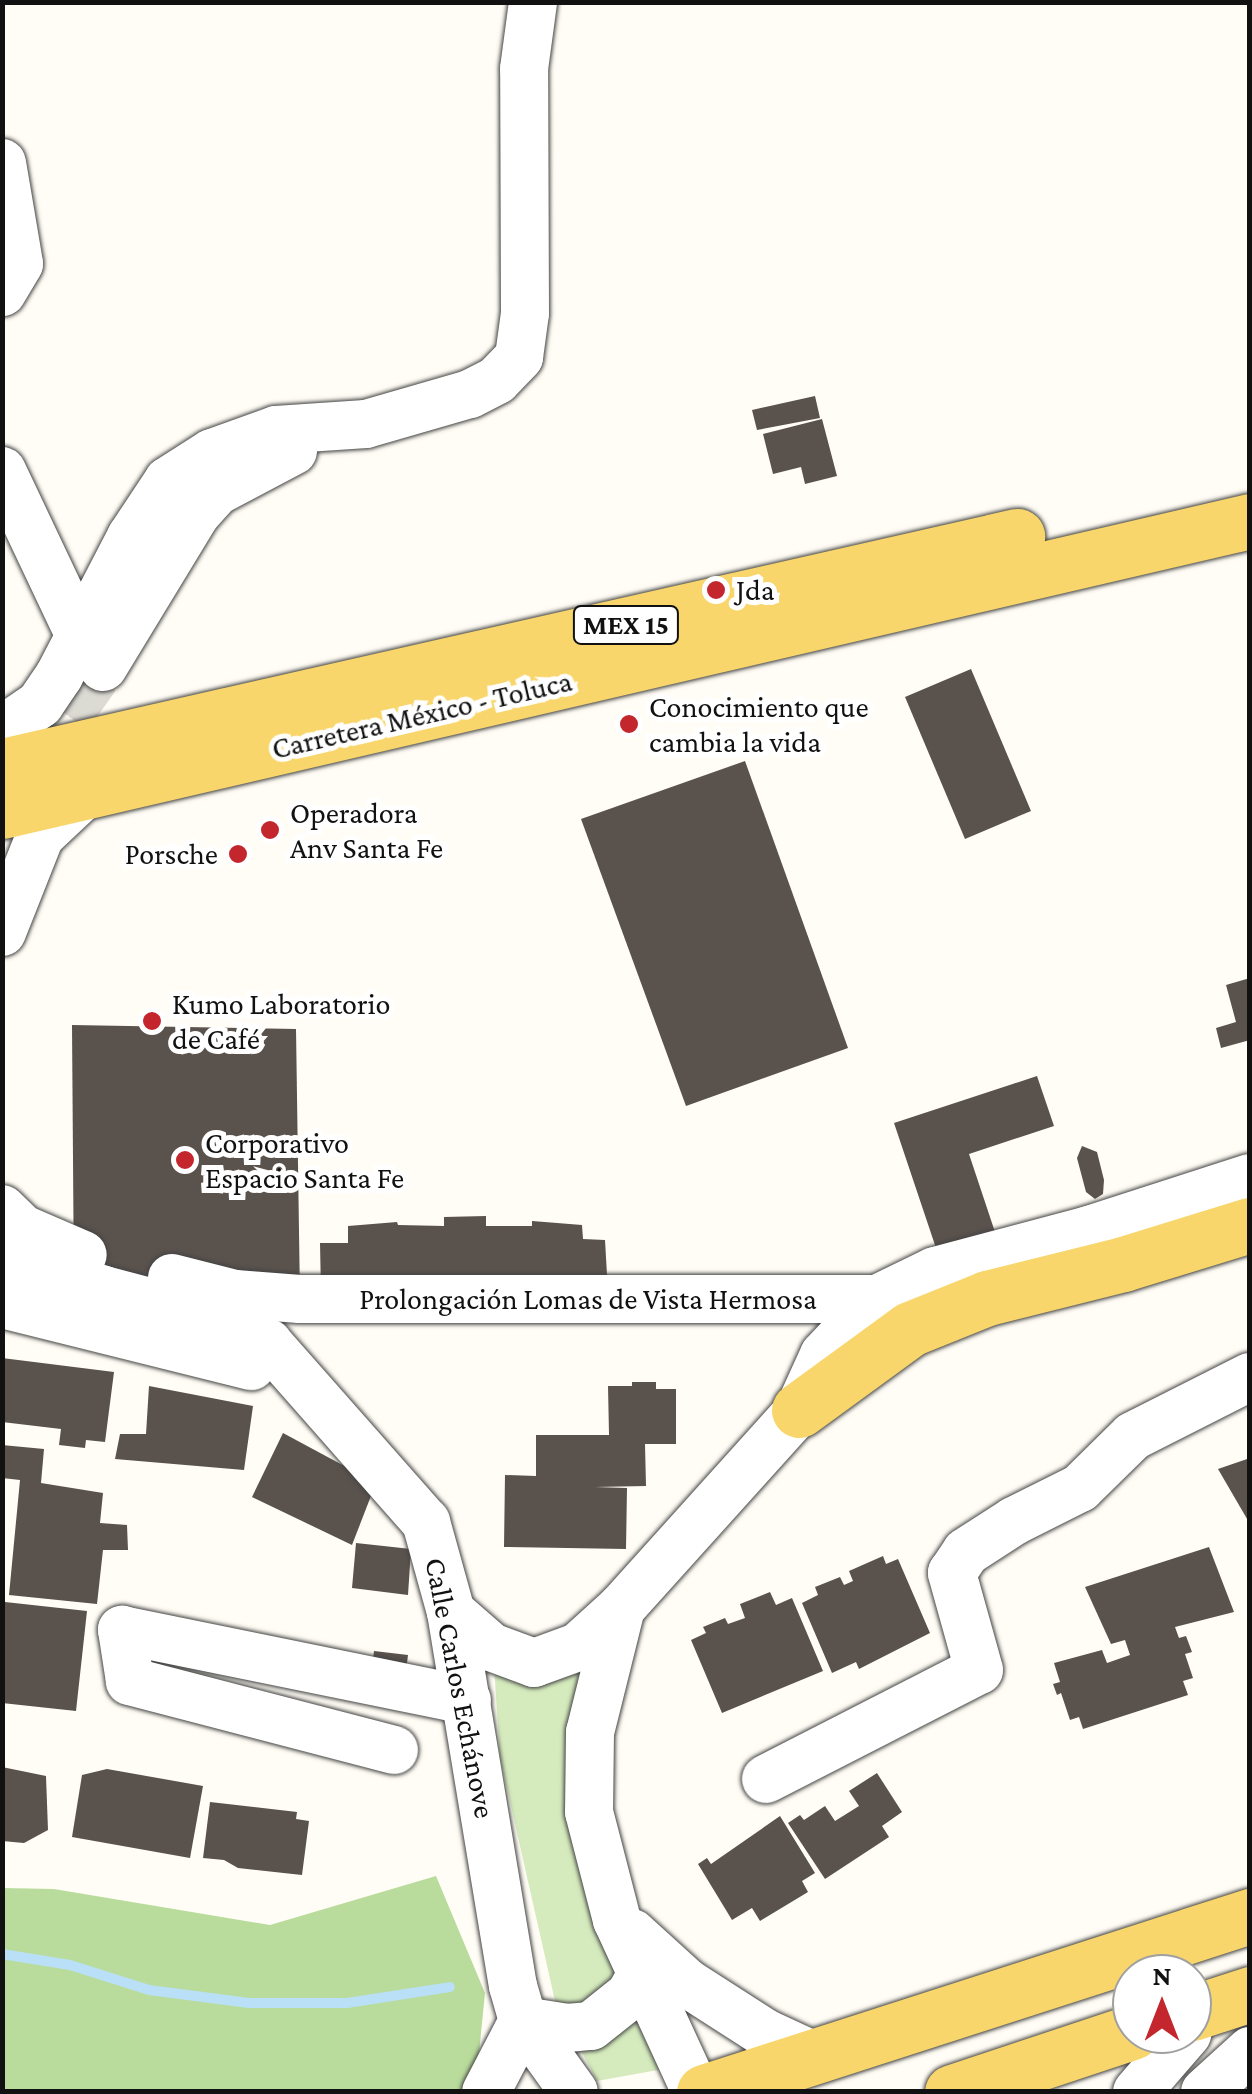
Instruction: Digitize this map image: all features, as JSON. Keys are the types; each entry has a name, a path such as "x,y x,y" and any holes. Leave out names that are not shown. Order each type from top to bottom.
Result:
{"main road":[{"name":"Carretera México - Toluca","path":"2,766 1247,514"},
{"name":"Carretera México - Toluca","path":"2,811 1247,514"},
{"path":"798,1410 910,1329 987,1298 1123,1264 1250,1225"},
{"path":"704,2092 1250,1916"},
{"path":"952,2092 1112,2039"}],"street":[{"path":"2,730 40,704 91,650 217,491 257,466 366,424 470,394 497,380 518,356 525,313 524,69 533,2"},
{"path":"2,164 19,264 2,292"},
{"path":"2,471 91,650"},
{"path":"2,932 40,836 88,791"},
{"name":"Prolongación Lomas de Vista Hermosa","path":"696,2092 618,1920 589,1812 590,1732 621,1608 798,1410 824,1354 877,1299 935,1271 1088,1230 1250,1178"},
{"name":"Prolongación Lomas de Vista Hermosa","path":"2,1209 23,1229 71,1252 235,1294 300,1299 877,1299"},
{"path":"2,1256 104,1290 195,1314 268,1343 312,1388"},
{"name":"Calle Carlos Echánove","path":"2,1304 74,1325 224,1356 312,1388 426,1522 451,1612 505,1948 523,2022 574,2092"},
{"path":"766,1778 979,1670 952,1573 966,1552 1014,1521 1080,1488 1091,1472 1133,1436 1250,1377"},
{"path":"451,1612 491,1647 534,1663 578,1647 621,1608"},
{"path":"394,1750 130,1681 122,1630 467,1700"},
{"path":"618,1920 686,1982 765,2032 819,2058"},
{"path":"486,2092 523,2022 566,2028 591,2026 630,1995 642,1973"},
{"path":"1205,2092 1250,2051"},
{"path":"1134,2090 1170,2054"}],"green space":[{"path":"494,1666 582,1672 669,2068 597,2081 555,2001 500,1757"},
{"path":"436,1876 485,1993 478,2063 463,2091 3,2092 3,1888 54,1889 270,1925"}],"building":[{"path":"815,396 820,418 757,430 752,410"},
{"path":"822,419 837,476 805,484 801,467 773,474 763,434"},
{"path":"971,669 1031,811 965,839 905,697"},
{"path":"745,761 848,1048 686,1106 581,819"},
{"path":"1250,978 1250,1040 1221,1048 1216,1028 1236,1022 1226,985"},
{"name":"Corporativo Espacio Santa Fe","path":"72,1025 296,1029 300,1299 74,1291"},
{"path":"1037,1076 1054,1126 969,1154 998,1241 940,1260 894,1123"},
{"path":"1082,1146 1097,1152 1104,1180 1103,1194 1095,1199 1086,1192 1077,1158"},
{"path":"486,1216 486,1226 532,1226 532,1221 582,1225 583,1239 605,1240 608,1292 321,1292 320,1243 348,1243 348,1226 397,1222 444,1226 444,1217"},
{"path":"2,1358 114,1372 105,1442 86,1440 85,1448 59,1445 61,1429 2,1422"},
{"path":"632,1382 656,1382 656,1389 676,1389 676,1444 645,1444 646,1486 595,1487 627,1488 626,1549 504,1547 505,1475 536,1476 536,1435 609,1435 608,1386 632,1386"},
{"path":"149,1386 253,1406 244,1470 115,1459 120,1434 146,1434"},
{"path":"283,1433 376,1483 352,1545 252,1497"},
{"path":"2,1445 44,1449 41,1483 103,1493 100,1523 127,1525 128,1550 103,1550 97,1604 9,1595 20,1480 2,1478"},
{"path":"1250,1458 1250,1524 1218,1469"},
{"path":"356,1543 411,1549 408,1595 352,1588"},
{"path":"1209,1547 1234,1612 1175,1627 1179,1638 1186,1636 1192,1652 1185,1654 1193,1678 1183,1681 1188,1695 1083,1729 1079,1717 1070,1720 1061,1693 1057,1695 1053,1684 1060,1682 1054,1663 1102,1650 1107,1663 1130,1655 1125,1640 1111,1644 1085,1587"},
{"path":"883,1556 886,1564 898,1559 930,1633 859,1669 856,1662 832,1673 802,1603 818,1595 815,1587 840,1577 844,1585 853,1581 849,1571"},
{"path":"770,1592 776,1605 792,1598 823,1671 722,1713 691,1640 706,1633 703,1627 725,1618 728,1624 745,1618 740,1604"},
{"path":"5,1602 87,1611 76,1711 2,1703"},
{"path":"374,1651 408,1655 403,1695 369,1689"},
{"path":"2,1767 46,1776 48,1830 24,1843 2,1841"},
{"path":"107,1769 203,1786 190,1858 72,1837 82,1775"},
{"path":"877,1773 902,1812 882,1826 889,1837 825,1879 788,1823 800,1815 804,1820 825,1806 835,1821 859,1806 849,1791"},
{"path":"210,1802 297,1812 296,1819 309,1821 302,1875 238,1868 224,1860 203,1858"},
{"path":"780,1816 815,1873 802,1881 808,1892 760,1921 752,1908 732,1920 698,1864 707,1858 711,1864"}],"waterway":[{"path":"2,1954 70,1965 149,1990 249,2003 347,2003 450,1987"}],"tunnel":[{"path":"27,775 103,667"}],"place":[{"name":"Jda","path":"716,590"},
{"name":"Conocimiento que cambia la vida","path":"629,724"},
{"name":"Operadora Anv Santa Fe","path":"270,830"},
{"name":"Porsche","path":"238,854"},
{"name":"Kumo Laboratorio de Café","path":"152,1021"},
{"name":"Corporativo Espacio Santa Fe","path":"185,1160"}]}
